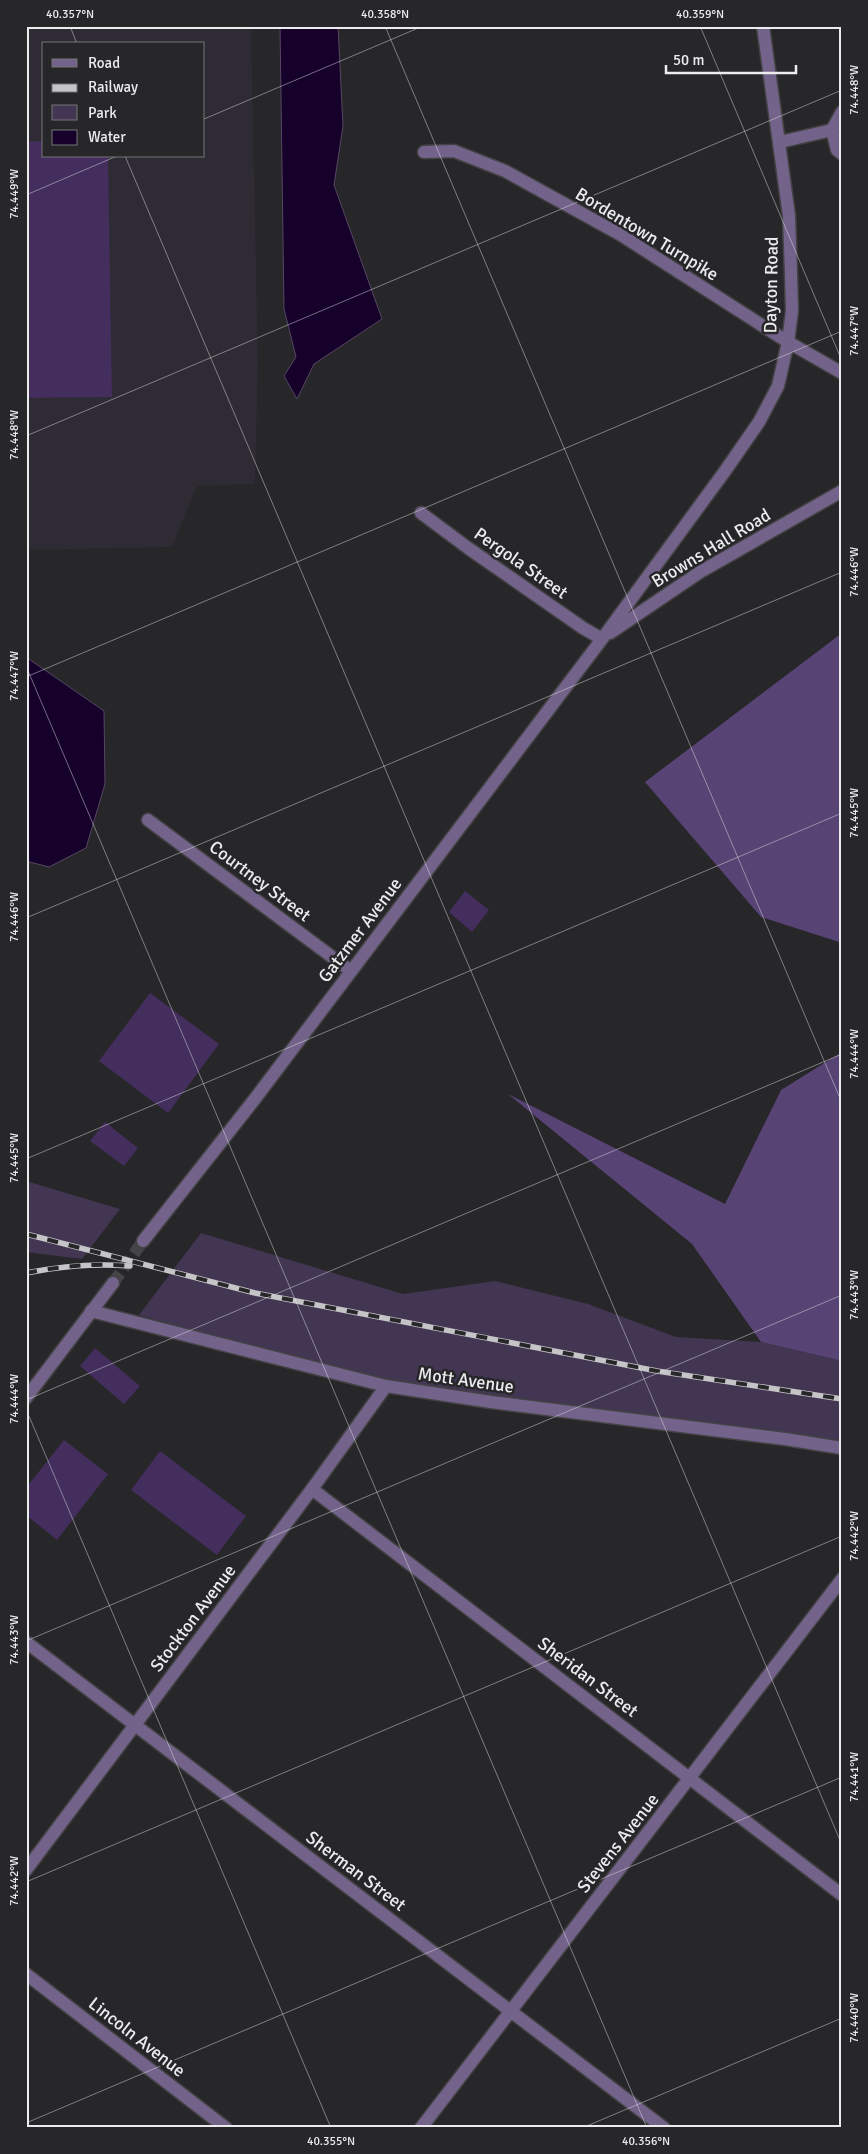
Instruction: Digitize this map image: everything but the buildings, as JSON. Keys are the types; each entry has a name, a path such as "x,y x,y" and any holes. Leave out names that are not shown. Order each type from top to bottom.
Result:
{"street":[{"name":"Dayton Road","path":"602,639 759,422 778,386 788,342 792,311 789,216 763,26"},
{"path":"842,112 832,130 837,150 842,154"},
{"path":"780,142 832,130"},
{"name":"Bordentown Turnpike","path":"424,152 454,151 505,171 621,236 788,342 842,373"},
{"name":"Browns Hall Road","path":"602,639 700,572 842,491"},
{"name":"Pergola Street","path":"421,513 468,548 583,628 602,639"},
{"name":"Gatzmer Avenue","path":"143,1241 254,1100 602,639"},
{"name":"Courtney Street","path":"148,820 351,971"},
{"path":"26,1398 113,1283"},
{"name":"Mott Avenue","path":"91,1311 386,1386 491,1402 785,1439 842,1448"},
{"name":"Stockton Avenue","path":"26,1870 312,1489 386,1386"},
{"name":"Sheridan Street","path":"312,1489 691,1777 842,1895"},
{"name":"Stevens Avenue","path":"421,2128 842,1579"},
{"name":"Sherman Street","path":"26,1642 664,2128"},
{"name":"Lincoln Avenue","path":"26,1974 226,2128"}],"shaded area":[{"path":"26,26 251,26 258,365 255,484 197,486 172,547 26,550"},
{"path":"842,633 842,943 761,917 645,782"},
{"path":"842,1052 842,1361 761,1342 692,1244 508,1094 725,1204 781,1090"}],"green space":[{"path":"26,1181 120,1209 82,1259 26,1252"},
{"path":"201,1233 403,1294 495,1281 588,1304 676,1337 761,1342 842,1361 842,1452 383,1383 139,1315"}],"water":[{"path":"280,26 338,26 343,126 334,185 382,319 314,364 297,399 284,376 296,357 284,309"},
{"path":"26,657 104,711 105,784 86,848 49,867 26,861"}],"tunnel":[{"path":"113,1283 143,1241"}],"railway":[{"path":"26,1234 255,1293 657,1371 842,1399"},
{"path":"26,1273 78,1266 130,1266"}]}
